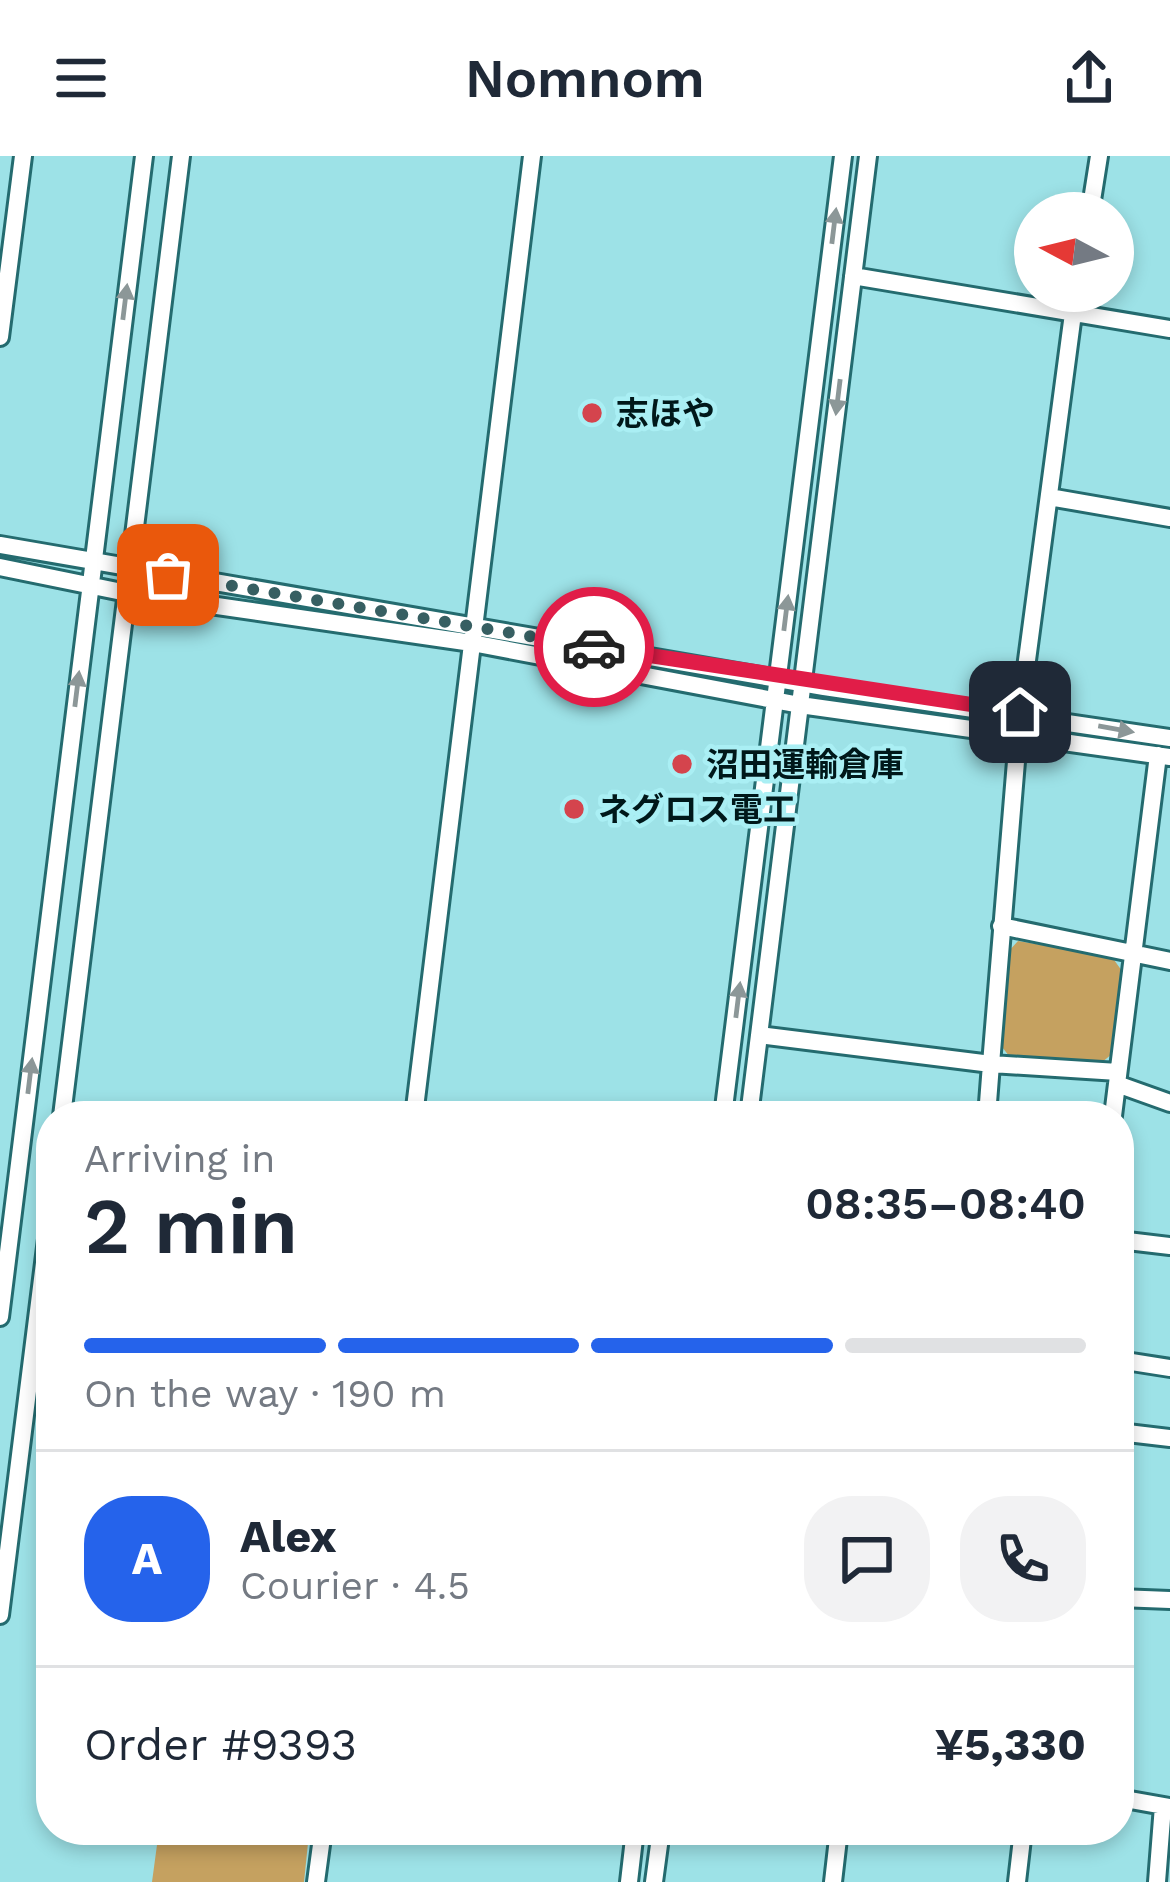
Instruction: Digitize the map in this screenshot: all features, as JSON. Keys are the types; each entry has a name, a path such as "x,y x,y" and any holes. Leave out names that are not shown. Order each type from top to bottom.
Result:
{"street":[{"path":"0,337 23,156"},
{"path":"0,1317 6,1231 144,156"},
{"path":"64,1101 181,156"},
{"path":"416,1101 532,156"},
{"path":"725,1101 842,156"},
{"path":"751,1101 868,156"},
{"path":"1093,192 1099,156"},
{"path":"853,276 1014,302"},
{"path":"987,1101 1020,712 1073,312 1170,329"},
{"path":"1049,497 1170,518"},
{"path":"0,545 777,687 802,683 1170,738"},
{"path":"0,568 127,593 472,634"},
{"path":"777,687 800,705 1164,756 1132,955 1115,1101"},
{"path":"1001,926 1170,962"},
{"path":"759,1035 1118,1078 1170,1103"},
{"path":"6,1231 36,1235"},
{"path":"1134,1242 1170,1246"},
{"path":"0,1616 36,1338"},
{"path":"1134,1362 1170,1368"},
{"path":"1134,1434 1170,1438"},
{"path":"1134,1599 1170,1600"},
{"path":"1134,1801 1167,1807 1157,1882"},
{"path":"316,1882 321,1845"},
{"path":"629,1882 633,1845"},
{"path":"654,1882 659,1845"},
{"path":"832,1882 837,1845"},
{"path":"1017,1882 1021,1845"}],"shaded area":[{"path":"1018,941 1112,957 1122,971 1112,1054 1101,1063 1009,1056 999,1043 1008,952"},
{"path":"157,1845 308,1845 304,1882 152,1882"}],"way so far":[{"path":"168,575 594,647"}],"place":[{"name":"志ほや","path":"592,413"},
{"name":"沼田運輸倉庫","path":"682,764"},
{"name":"ネグロス電工","path":"574,809"}],"route":[{"path":"594,647 824,686 1020,712"}]}
